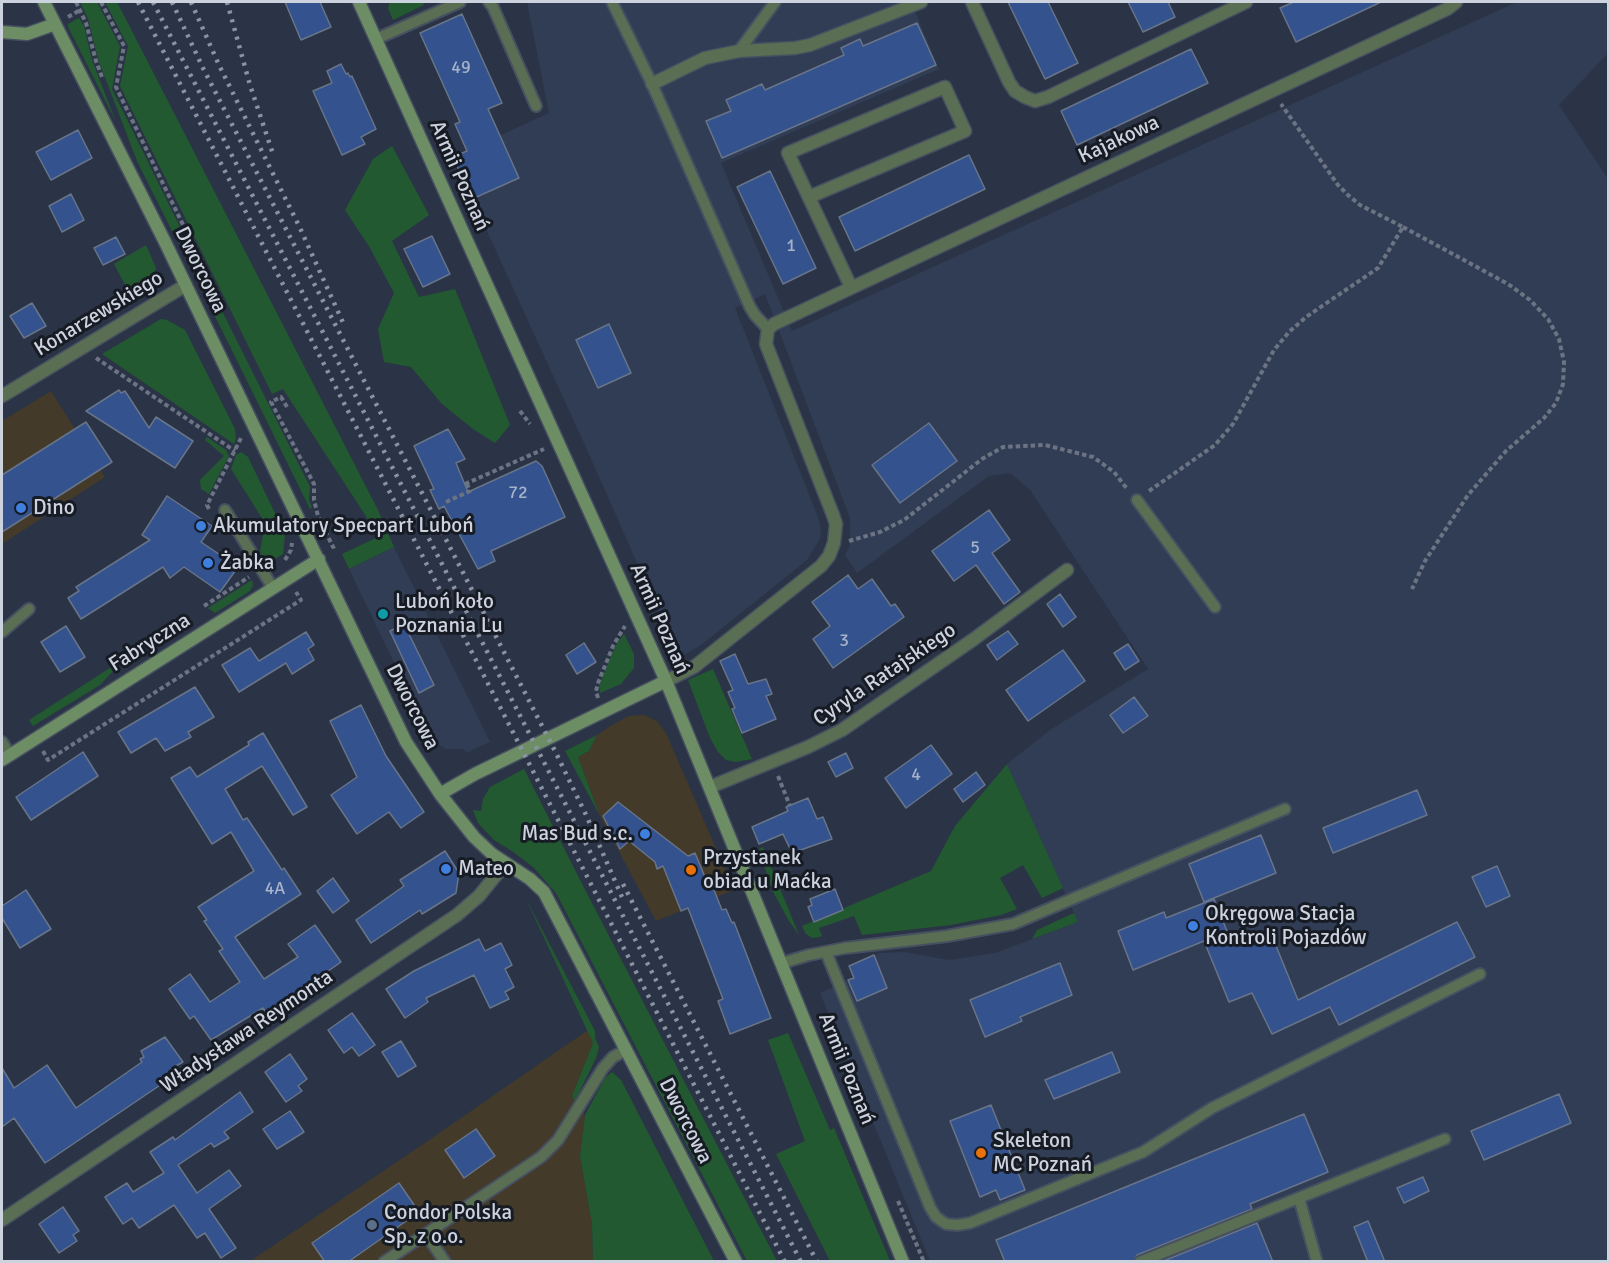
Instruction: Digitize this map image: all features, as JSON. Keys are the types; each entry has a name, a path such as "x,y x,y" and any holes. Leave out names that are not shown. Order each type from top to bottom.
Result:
{"street":[{"name":"Dworcowa","path":"44,2 186,285 406,742 440,794 474,837 504,864 530,879 544,892 736,1262"},
{"name":"Armii Poznań","path":"359,2 666,681 903,1262"},
{"path":"652,84 705,58 740,51 810,45 921,2"},
{"path":"972,2 1009,82 1015,91 1035,101 1048,97 1246,2"},
{"path":"1216,2 1221,14"},
{"name":"Kajakowa","path":"768,329 797,312 1448,9 1456,2"},
{"path":"2,32 27,34 56,24"},
{"path":"809,197 965,131 945,87 788,153 851,287"},
{"name":"Konarzewskiego","path":"2,396 186,285"},
{"path":"440,794 475,774 694,667 820,566 829,556 834,543 836,524 766,344 768,329"},
{"name":"Fabryczna","path":"6,758 319,559"},
{"name":"Cyryla Ratajskiego","path":"710,787 842,730 878,707 1067,570"},
{"name":"Władysława Reymonta","path":"2,1220 456,915 479,896 504,864"}],"lane":[{"path":"376,39 460,2"},
{"path":"489,2 536,106"},
{"path":"612,2 652,84 750,307 768,329"},
{"path":"740,51 775,2"},
{"path":"1137,500 1215,607"},
{"path":"225,510 273,588"},
{"path":"2,632 29,609"},
{"path":"2,742 6,758"},
{"path":"782,963 866,945 957,935 1013,924 1285,809"},
{"path":"826,952 930,1207 946,1224 957,1226 970,1223 1143,1152 1212,1108 1480,974"},
{"path":"384,1262 541,1157 558,1140 603,1068 613,1057 626,1050"},
{"path":"1140,1262 1445,1139"},
{"path":"1299,1198 1317,1262"},
{"path":"426,1234 445,1262"}],"path":[{"path":"76,2 80,10"},
{"path":"101,2 124,46 116,87 186,231"},
{"path":"1271,91 1338,185 1348,195 1360,205 1508,284 1530,300 1548,319 1559,339 1564,362 1563,384 1556,403 1544,418 1506,451 1468,495 1425,561 1412,589"},
{"path":"834,543 853,541 880,532 904,520 982,459 1003,447 1045,445 1093,457 1114,472 1137,500 1215,445 1233,424 1274,350 1288,332 1378,268 1402,227"},
{"path":"93,356 235,451"},
{"path":"288,407 281,397 271,402 314,484 314,500 323,526 333,547 337,545"},
{"path":"520,411 531,425"},
{"path":"213,516 207,506 243,435 248,445"},
{"path":"446,502 470,491 466,484 544,449 540,440"},
{"path":"280,563 289,555 292,538"},
{"path":"204,606 250,576 256,577"},
{"path":"41,749 48,760 301,600 294,589"},
{"path":"598,699 596,691 598,682 613,646 625,625"},
{"path":"772,762 790,806"}],"shaded area":[{"path":"527,2 911,2 939,69 721,163 792,331 1517,2 1608,2 1608,53 1559,105 1608,179 1608,1261 930,1261 820,993 854,978 849,966 880,953 904,952 949,960 995,953 1078,922 1007,764 1050,730 1148,669 1030,490 1010,473 989,476 857,573 845,555 850,545 850,518 765,294 735,308 818,517 821,529 820,539 807,560 701,645 679,658 589,454 453,157 549,113"},
{"path":"51,391 105,477 2,544 2,421"},
{"path":"394,547 490,742 466,753 464,749 446,749 436,743 428,733 349,569"},
{"path":"644,715 657,721 666,733 734,890 656,921 600,816 578,757 589,751 597,735 612,725 629,716"},
{"name":"Condor Polska Sp. z o.o.","path":"588,1030 593,1043 572,1096 585,1116 580,1156 592,1224 593,1261 249,1262 435,1136"}],"green space":[{"path":"80,2 97,2 120,46 112,89 180,227 172,231 137,161 99,62 88,19"},
{"path":"105,2 117,2 378,510 394,547 349,569 342,554 378,537 377,533 283,389 272,394 120,86 128,46"},
{"path":"390,2 423,2 424,5 393,20 388,8"},
{"path":"79,18 84,26 92,60 116,122 68,27 68,24"},
{"path":"392,146 429,215 392,241 419,297 455,289 510,425 495,443 442,404 411,367 384,362 378,329 394,293 370,248 345,210 373,159"},
{"path":"186,239 310,487 309,500 312,507 310,509 179,243"},
{"path":"146,245 156,268 150,284 135,296 62,340 58,336 129,292 114,264"},
{"path":"161,319 185,330 235,429 234,444 102,354"},
{"path":"207,437 226,450 229,456 209,494 201,489 200,480 224,456 205,440"},
{"path":"241,452 248,457 285,534 283,554 267,564 260,552 265,523 231,469 236,455"},
{"path":"252,580 253,585 250,591 215,613 208,608"},
{"path":"624,634 634,654 634,668 621,684 600,693 599,686 609,661"},
{"path":"113,666 118,666 100,685 33,726 29,720"},
{"path":"713,669 752,759 736,762 726,760 710,738 688,680"},
{"path":"597,735 589,751 578,757 600,816 565,751"},
{"path":"1007,764 1063,888 1042,898 1023,865 1000,878 1017,909 1001,915 951,925 862,935 854,916 819,928 822,936 820,937 812,938 806,934 802,926 931,871 955,826"},
{"path":"524,769 777,1261 747,1261 556,893 533,867 494,840 478,823 473,810 481,811 483,799 490,787"},
{"path":"763,847 799,935 772,890 759,849"},
{"path":"525,897 595,1031 599,1047 575,1101 572,1096 593,1043"},
{"path":"1074,913 1078,922 1032,939 1037,930"},
{"path":"788,1033 830,1130 834,1128 890,1261 830,1261 776,1154 805,1141 768,1040"},
{"path":"612,1072 621,1080 714,1261 593,1261 592,1224 580,1156 585,1115 605,1078"}],"building":[{"path":"285,2 320,2 331,27 301,40"},
{"path":"1008,2 1048,2 1078,63 1045,79"},
{"path":"1128,2 1168,2 1175,17 1143,32"},
{"path":"1294,2 1381,2 1296,42 1280,8"},
{"path":"462,14 502,103 488,109 519,178 472,199 453,157 467,151 455,124 460,122 420,33"},
{"path":"917,23 936,65 722,158 706,121 731,111 726,100 762,84 765,90 844,55 841,48 860,39 863,46"},
{"path":"1191,49 1208,83 1077,145 1061,111"},
{"path":"341,64 346,74 352,76 376,129 361,137 365,144 342,155 313,91 332,83 327,71"},
{"path":"78,130 92,158 51,180 36,152"},
{"path":"969,155 985,189 855,251 839,217"},
{"path":"770,171 816,268 783,284 737,187"},
{"path":"71,194 84,220 62,232 49,206"},
{"path":"432,236 450,274 423,287 404,249"},
{"path":"116,237 125,254 103,265 94,248"},
{"path":"32,303 46,326 24,338 10,316"},
{"path":"609,324 631,373 598,388 576,340"},
{"path":"119,390 121,393 125,391 149,428 156,417 193,441 175,468 86,411"},
{"name":"Dino","path":"86,422 112,462 2,532 2,475"},
{"path":"929,423 957,461 900,503 872,465"},
{"path":"448,429 465,459 456,463 468,492 536,461 542,466 565,517 491,551 495,561 478,569 444,506 439,509 430,490 434,489 414,446"},
{"path":"167,496 212,526 201,542 238,567 220,592 184,567 170,578 163,567 81,619 68,598 79,591 76,587 150,540 142,535"},
{"path":"989,510 1010,540 992,553 1020,592 1004,604 976,565 954,581 932,551"},
{"path":"848,575 858,589 872,579 891,606 895,604 904,617 833,668 813,639 830,626 812,602"},
{"path":"1060,594 1076,617 1063,627 1047,604"},
{"path":"404,624 434,685 419,693 390,631"},
{"path":"66,626 85,657 60,672 41,642"},
{"path":"1008,631 1018,644 997,660 987,645"},
{"path":"306,632 314,645 308,649 314,660 292,674 286,663 239,692 222,665 250,648 259,661"},
{"path":"584,643 596,662 577,674 566,655"},
{"path":"1128,644 1139,661 1125,670 1114,653"},
{"path":"1063,650 1085,681 1028,721 1006,690"},
{"path":"735,654 748,684 766,679 772,694 766,696 776,719 742,733 728,692 733,690 720,661"},
{"path":"195,687 214,717 188,732 191,737 165,751 156,738 131,753 118,732"},
{"path":"1134,697 1148,716 1123,733 1110,715"},
{"path":"361,705 386,756 424,812 401,828 389,812 357,834 331,795 357,777 330,721"},
{"path":"263,733 307,807 293,815 262,766 225,789 243,820 247,818 301,894 235,937 264,979 298,957 288,944 315,925 341,962 267,1014 263,1008 211,1040 194,1016 190,1019 169,989 190,974 210,1002 240,982 219,951 223,949 204,921 207,920 198,907 254,871 231,832 212,844 171,778 190,767 197,777 249,745 248,742"},
{"path":"931,745 952,774 906,808 885,778"},
{"path":"83,752 98,776 31,820 16,797"},
{"path":"846,753 853,768 836,777 828,762"},
{"path":"976,772 985,785 963,802 954,789"},
{"path":"1417,790 1427,815 1333,853 1323,828"},
{"path":"808,798 817,819 823,817 832,839 792,853 783,834 759,844 752,827 788,811 786,807"},
{"path":"618,802 688,856 695,853 705,877 708,875 722,910 726,909 732,923 734,922 771,1018 730,1034 718,1001 723,999 688,908 681,911 663,866 657,869 655,862 629,841 620,849 603,816"},
{"path":"1261,835 1276,873 1204,902 1189,864"},
{"path":"445,851 459,873 456,893 422,914 420,910 371,943 356,920 404,886 400,880"},
{"path":"1497,866 1510,896 1486,907 1472,877"},
{"path":"333,878 349,901 333,913 317,891"},
{"path":"835,889 843,910 814,922 808,907 812,905 810,899"},
{"path":"26,890 51,929 20,948 2,918 2,906"},
{"path":"1214,899 1233,946 1270,931 1298,1000 1457,922 1475,957 1339,1025 1330,1007 1272,1034 1252,993 1229,1002 1204,941 1133,970 1118,931 1164,912 1166,918"},
{"path":"479,939 485,951 501,943 512,965 505,969 514,987 505,992 509,999 490,1008 474,975 426,998 428,1002 405,1018 386,989 414,971"},
{"path":"874,955 887,988 857,1001 848,980 854,978 849,966"},
{"path":"1060,963 1072,995 1020,1017 1022,1021 985,1037 970,1000"},
{"path":"352,1013 375,1045 359,1056 352,1047 344,1053 328,1030"},
{"path":"165,1037 183,1062 174,1067 178,1073 45,1163 14,1118 2,1127 2,1068 14,1088 47,1065 76,1108 142,1062 140,1059 144,1057 141,1051"},
{"path":"401,1041 416,1066 398,1077 382,1052"},
{"path":"1112,1052 1120,1072 1054,1099 1045,1080"},
{"path":"290,1054 307,1079 298,1086 302,1091 286,1102 265,1072"},
{"path":"240,1092 253,1112 224,1132 229,1138 214,1147 211,1143 178,1165 197,1193 229,1170 241,1186 209,1209 236,1248 221,1258 205,1233 197,1238 174,1205 139,1228 132,1218 123,1224 105,1197 127,1183 133,1192 164,1173 150,1152 173,1137 175,1140"},
{"path":"1559,1094 1571,1123 1484,1160 1471,1131"},
{"path":"991,1105 1025,1190 1000,1200 996,1190 980,1197 950,1121"},
{"path":"290,1111 304,1132 277,1149 263,1129"},
{"path":"1304,1114 1328,1172 1250,1204 1252,1209 1137,1255 1133,1262 1005,1262 996,1240"},
{"path":"476,1129 495,1156 464,1178 445,1150"},
{"path":"1423,1177 1429,1191 1404,1203 1397,1188"},
{"path":"399,1183 419,1212 348,1262 325,1262 312,1243"},
{"path":"63,1207 79,1231 73,1235 77,1241 59,1253 39,1224"},
{"path":"1368,1221 1385,1262 1368,1262 1354,1227"},
{"path":"1257,1223 1273,1262 1161,1262"}],"railway":[{"path":"138,2 785,1262"},
{"path":"153,2 801,1262"},
{"path":"172,2 203,68 555,751 622,897"},
{"path":"191,2 345,327"},
{"path":"227,2 250,85 273,154"},
{"path":"623,884 817,1262"}],"place":[{"name":"Dino","path":"21,508"},
{"name":"Akumulatory Specpart Luboń","path":"201,526"},
{"name":"Żabka","path":"208,563"},
{"name":"Luboń koło Poznania Lu","path":"383,614"},
{"name":"Mas Bud s.c.","path":"645,834"},
{"name":"Mateo","path":"446,869"},
{"name":"Przystanek obiad u Maćka","path":"691,870"},
{"name":"Okręgowa Stacja Kontroli Pojazdów","path":"1193,926"},
{"name":"Skeleton MC Poznań","path":"981,1153"},
{"name":"Condor Polska Sp. z o.o.","path":"372,1225"}]}
